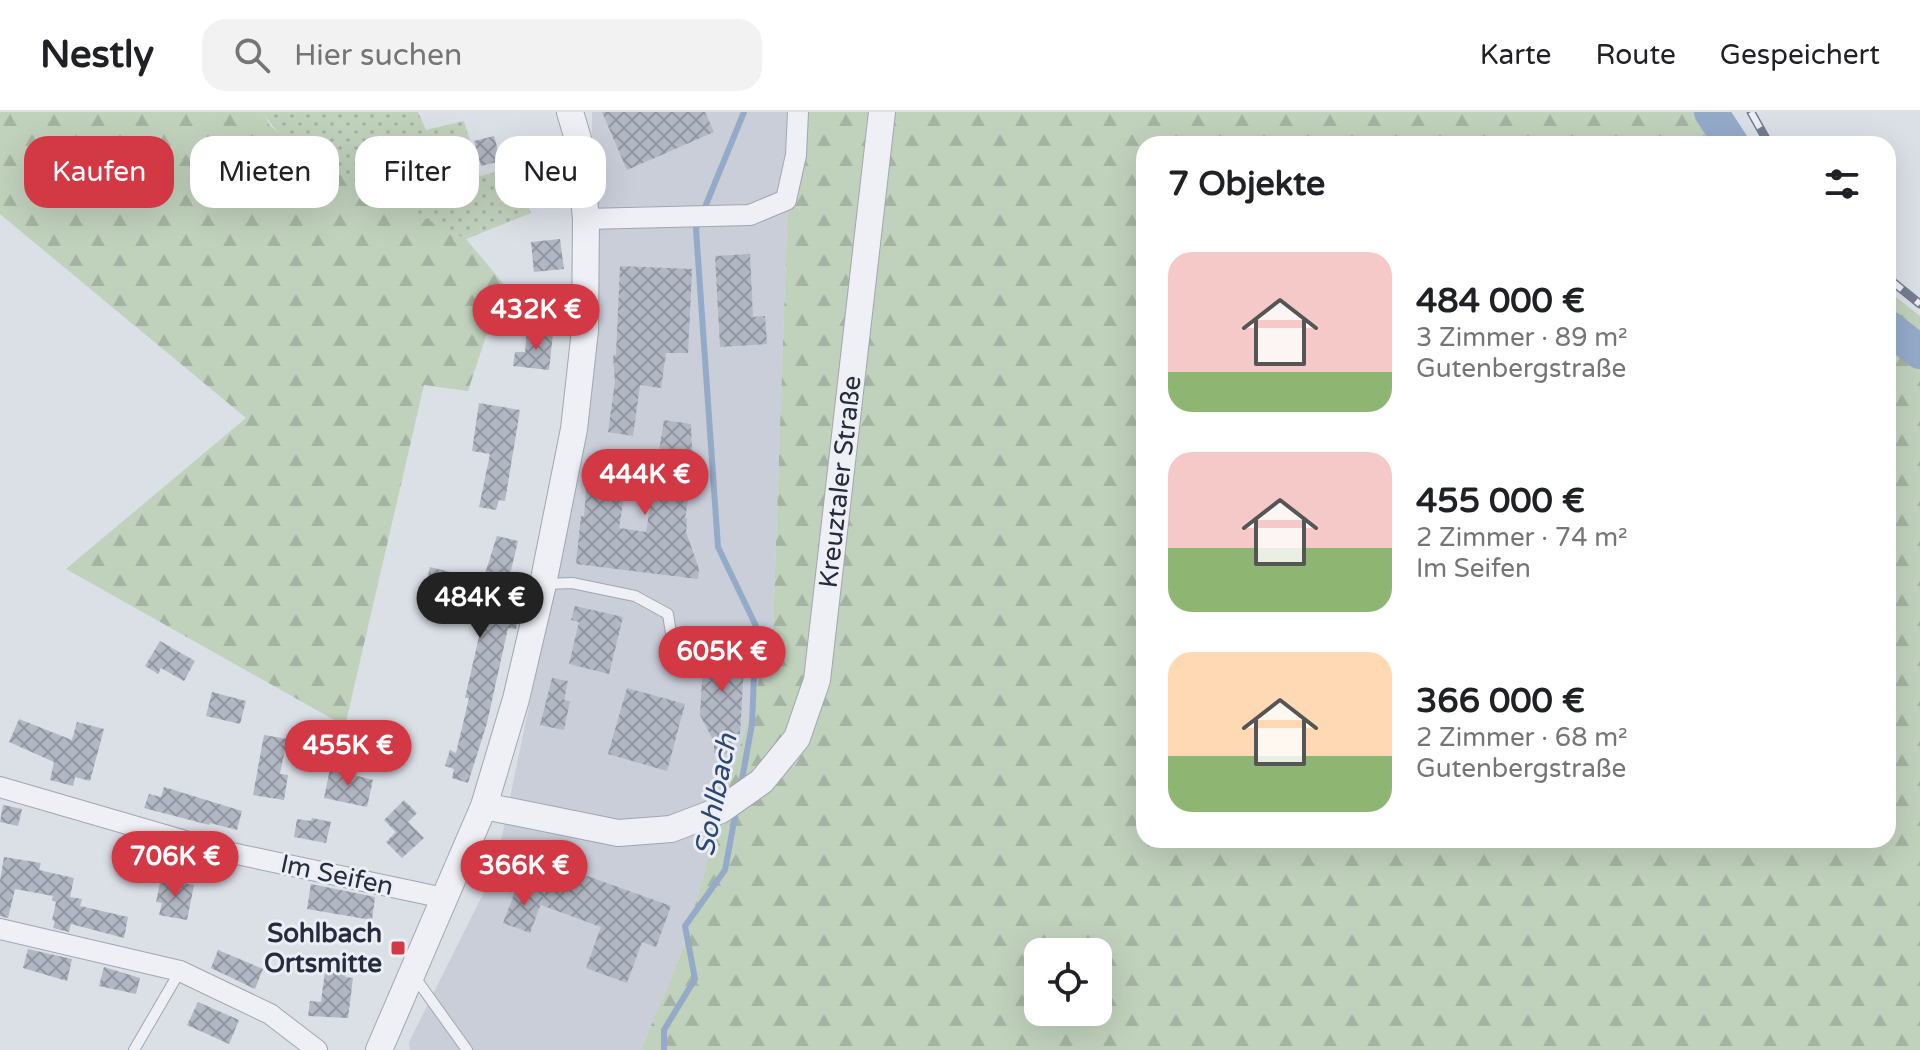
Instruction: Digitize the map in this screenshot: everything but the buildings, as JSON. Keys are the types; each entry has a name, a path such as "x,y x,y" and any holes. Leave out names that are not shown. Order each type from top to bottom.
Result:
{"street":[{"path":"379,1050 484,806 516,699 543,584 574,429 585,330 586,219 578,139 570,112"},
{"path":"586,219 750,215 786,200 796,155 798,112"},
{"name":"Kreuztaler Straße","path":"484,806 618,833 671,829 721,810 762,781 797,738 817,680 882,112"},
{"name":"Im Seifen","path":"0,787 213,849 444,898"},
{"path":"0,929 180,971 270,1014 317,1050"}],"lane":[{"path":"543,584 572,583 635,596 668,614 673,646"},
{"path":"134,1050 180,971"},
{"path":"411,971 467,1050"}],"shaded area":[{"path":"592,112 791,112 773,630 682,951 641,1050 410,1050 409,1042 495,870 587,426 590,208 606,208 606,136 592,136"}],"green space":[{"path":"0,112 263,112 270,126 284,136 190,136 190,208 339,208 339,174 355,183 355,208 405,208 466,239 528,313 486,336 468,391 424,385 345,726 66,569 246,418 0,214"},
{"path":"263,112 418,112 426,130 464,121 468,136 355,136 355,183 339,174 339,136 284,136"},
{"path":"791,112 1726,112 1742,136 1136,136 1136,848 1896,848 1896,297 1920,316 1920,1050 641,1050 682,951 773,630"},
{"path":"495,172 495,208 529,208 531,213 466,239 402,208 479,208 479,173 480,176"}],"waterway":[{"name":"Sohlbach","path":"741,785 752,724 756,626 718,547 696,229 744,112"},
{"path":"1711,112 1727,136"},
{"path":"1896,333 1920,352"},
{"name":"Sohlbach","path":"664,1050 664,1030 695,979 685,926 725,870 736,811"}],"railway":[{"path":"1751,112 1764,136"},
{"path":"1896,284 1920,304"}],"place":[{"name":"Sohlbach Ortsmitte","path":"398,948"}]}
